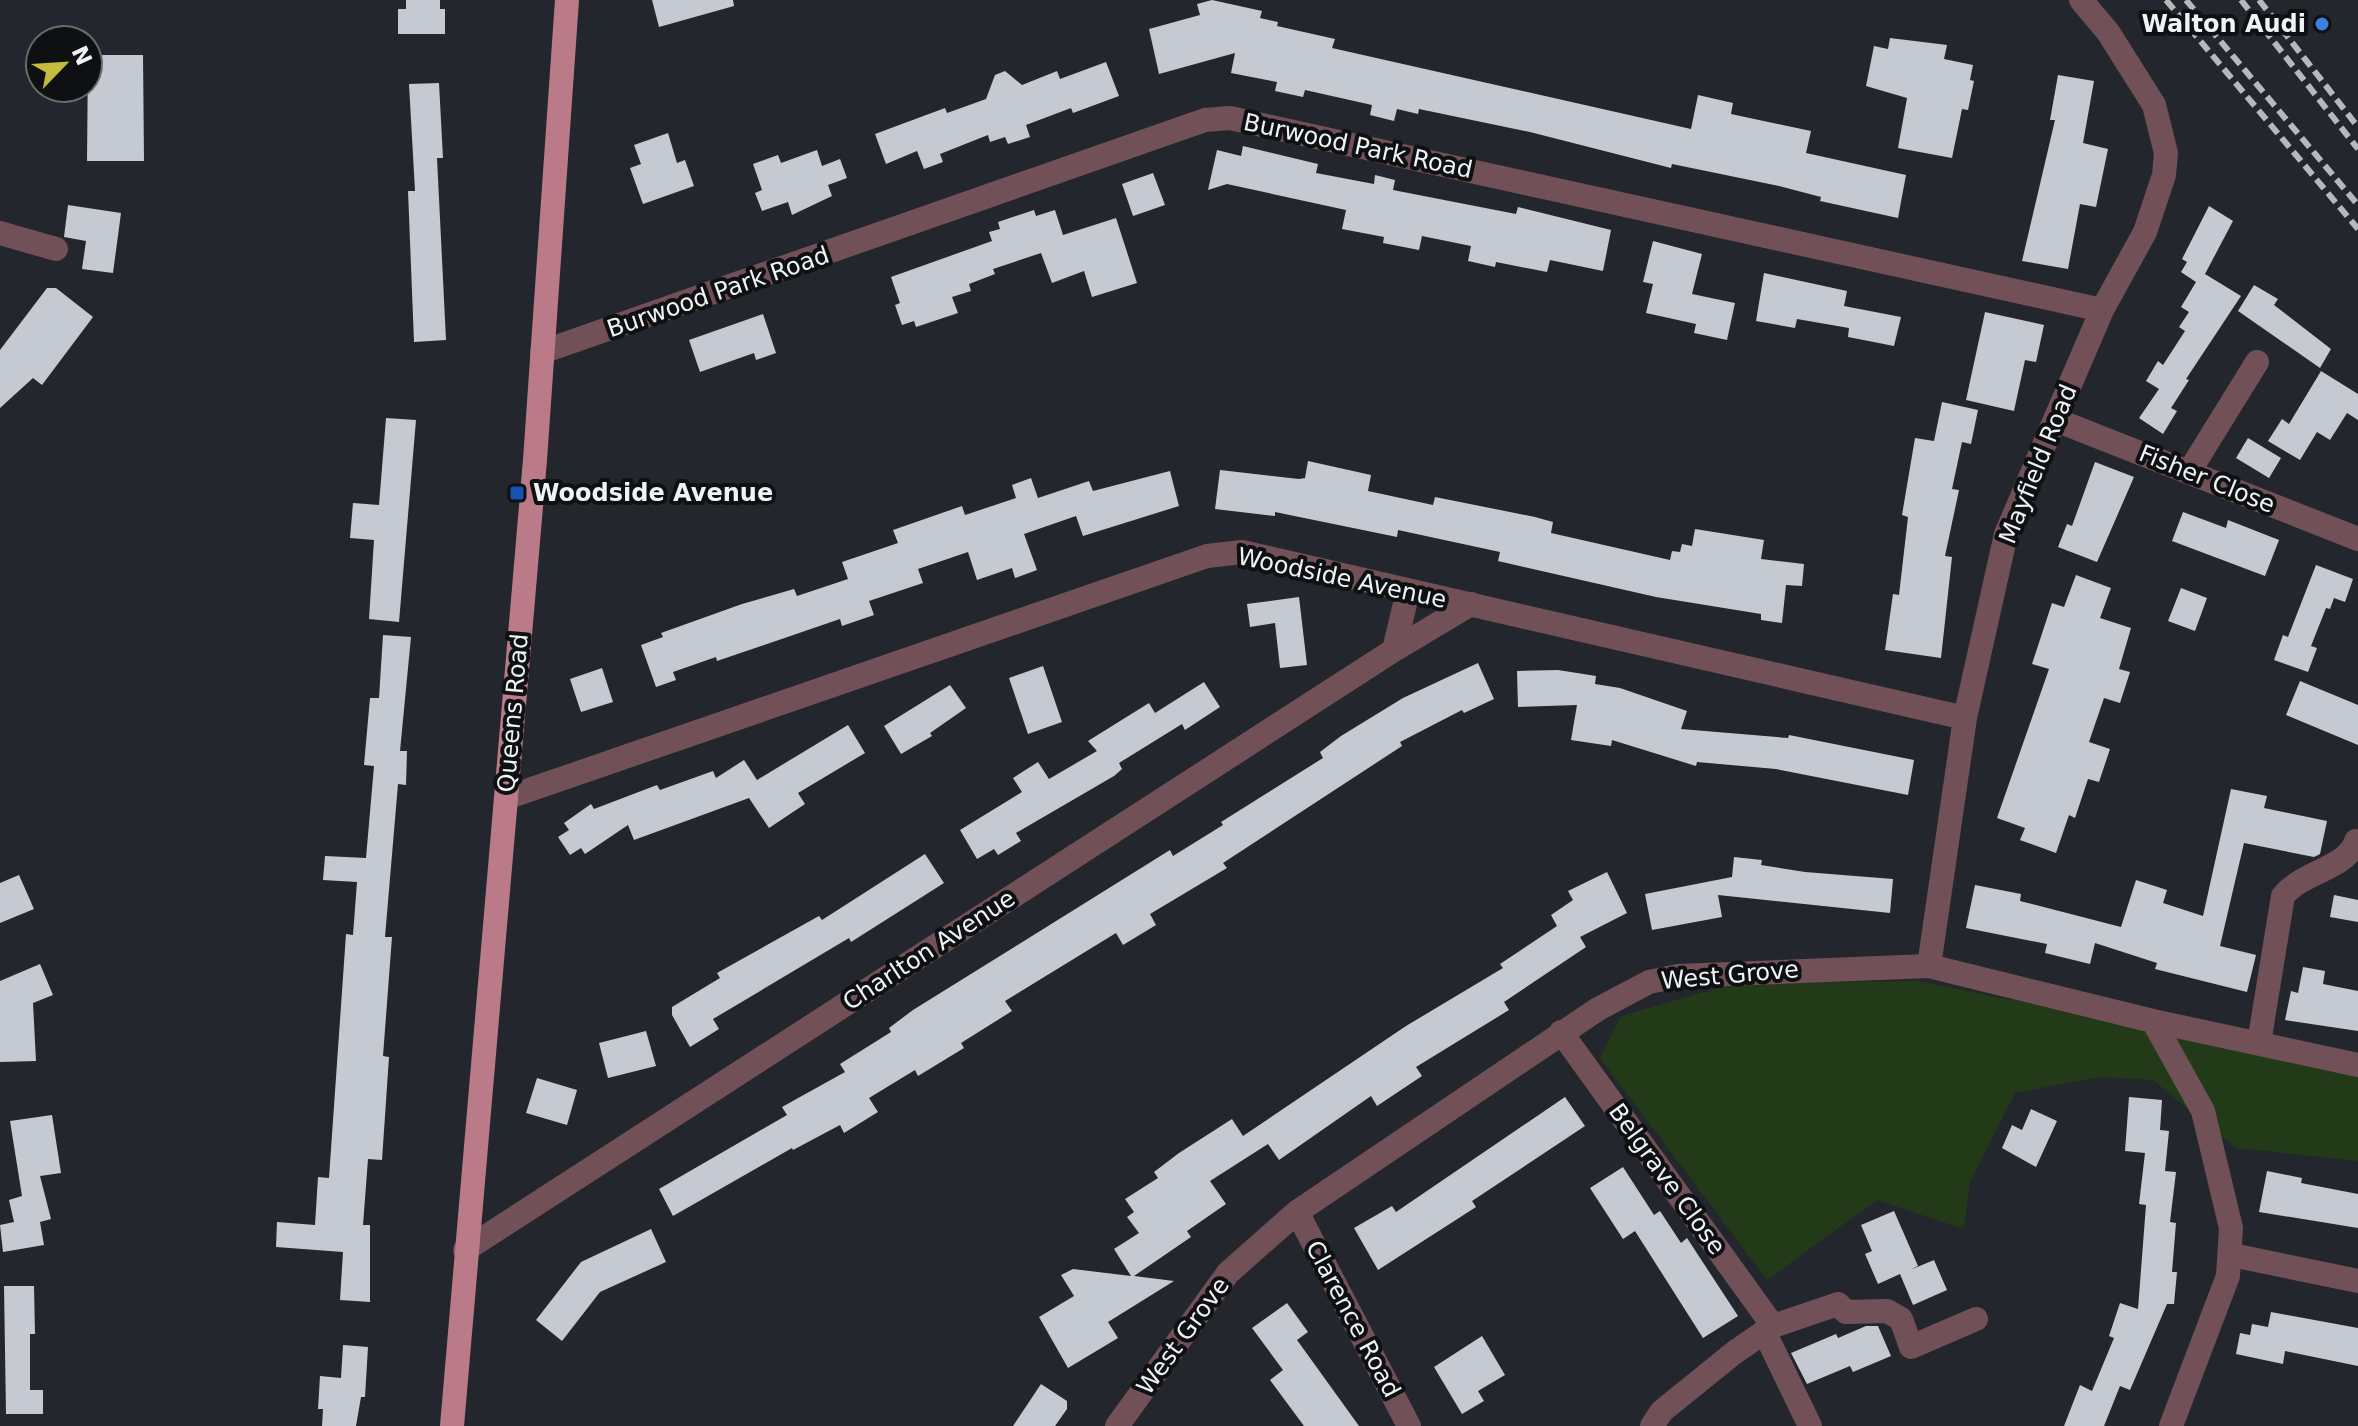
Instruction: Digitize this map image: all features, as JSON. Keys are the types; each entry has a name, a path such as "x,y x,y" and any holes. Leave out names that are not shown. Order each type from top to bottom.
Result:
{"main road":[{"name":"Queens Road","path":"452,1426 542,352 567,0"}],"street":[{"name":"Mayfield Road","path":"1929,966 1965,718 2006,534 2102,310 2145,232 2164,175 2166,153 2154,105 2108,32 2081,0"},
{"name":"Burwood Park Road","path":"542,352 1205,120 1230,118 2102,310"},
{"path":"0,233 56,249"},
{"path":"2189,472 2257,362"},
{"name":"Fisher Close","path":"2056,420 2358,539"},
{"name":"Woodside Avenue","path":"506,798 1207,556 1242,552 1965,718"},
{"path":"1394,650 1408,591"},
{"name":"Charlton Avenue","path":"465,1250 1394,650 1471,604"},
{"path":"2259,1043 2283,896 2294,882 2353,851 2356,841"},
{"name":"West Grove","path":"1117,1426 1228,1273 1297,1212 1561,1032 1623,994 1649,982 1678,976 1929,966 2153,1021 2358,1065"},
{"path":"2153,1021 2203,1111 2225,1190 2232,1255 2228,1276 2171,1426"},
{"name":"Belgrave Close","path":"1561,1032 1768,1329 1810,1426"},
{"name":"Clarence Road","path":"1297,1212 1409,1426"},
{"path":"2232,1255 2358,1281"},
{"path":"1652,1426 1662,1411 1768,1329 1838,1304 1846,1312 1887,1311 1901,1319 1911,1347 1976,1319"}],"green space":[{"path":"1918,981 2358,1070 2358,1161 2236,1148 2153,1080 2100,1077 2015,1093 1970,1182 1964,1229 1877,1200 1767,1280 1600,1058 1621,1016 1732,984"}],"building":[{"path":"406,0 440,0 440,9 445,9 445,34 398,34 398,9 406,9"},
{"path":"652,0 733,0 734,6 659,27"},
{"path":"1212,0 1262,11 1260,18 1278,22 1277,26 1335,39 1332,48 1691,129 1698,95 1733,103 1731,114 1811,131 1806,153 1906,175 1898,218 1820,201 1821,197 1779,186 1672,164 1671,168 1530,132 1419,109 1418,114 1397,109 1394,121 1370,115 1372,105 1305,90 1303,97 1275,91 1277,82 1231,73 1235,53 1159,74 1149,29 1200,15 1197,4"},
{"path":"1890,38 1947,45 1944,59 1973,65 1970,80 1974,81 1968,110 1962,109 1952,158 1898,148 1907,98 1866,86 1874,46 1888,49"},
{"path":"104,55 143,55 144,161 87,161 88,104 104,104"},
{"path":"1106,62 1119,96 1073,113 1071,108 1026,125 1030,137 1008,144 1005,137 990,142 988,135 940,154 943,162 924,169 917,151 886,164 875,134 945,108 947,113 986,99 995,75 1005,71 1022,85 1057,71 1060,79"},
{"path":"2058,75 2094,81 2083,143 2108,149 2096,207 2080,204 2068,269 2022,261 2055,120 2050,120"},
{"path":"439,83 443,158 437,158 446,340 414,342 408,191 415,191 409,84"},
{"path":"668,133 677,163 685,160 694,186 643,204 630,168 641,164 634,145"},
{"path":"1243,146 1318,164 1316,173 1374,184 1375,175 1395,180 1393,190 1516,214 1518,207 1611,230 1603,271 1550,260 1547,272 1496,262 1495,267 1468,261 1471,246 1422,236 1419,250 1383,243 1384,237 1342,229 1346,210 1227,184 1208,190 1217,150 1241,156"},
{"path":"817,150 822,166 840,159 847,178 828,185 832,196 792,215 788,202 762,211 755,193 762,190 753,164 778,155 781,163"},
{"path":"1153,173 1165,205 1133,216 1122,184"},
{"path":"68,205 121,213 113,273 82,269 86,241 64,237"},
{"path":"2209,206 2233,221 2205,274 2241,296 2186,379 2189,380 2171,408 2177,411 2163,434 2139,418 2159,389 2146,381 2158,361 2163,365 2185,331 2179,327 2189,312 2181,307 2196,282 2181,272 2187,262 2182,259"},
{"path":"1034,210 1036,216 1055,210 1063,235 1116,218 1137,283 1092,297 1084,271 1052,283 1041,253 993,269 995,274 969,284 971,291 952,297 958,313 916,327 914,321 902,325 895,305 900,303 891,277 992,241 989,232 1000,229 998,222"},
{"path":"1653,241 1702,254 1692,294 1735,303 1727,340 1694,333 1696,324 1646,313 1653,284 1643,282"},
{"path":"1764,273 1847,291 1844,306 1901,317 1894,346 1848,337 1849,328 1797,319 1795,328 1756,321"},
{"path":"2254,285 2278,299 2274,305 2331,349 2320,368 2238,311"},
{"path":"47,288 56,288 93,317 42,385 33,378 0,408 0,350"},
{"path":"1985,312 2044,325 2036,362 2025,360 2014,411 1966,400"},
{"path":"763,314 776,353 756,360 754,353 700,372 689,340"},
{"path":"2321,371 2358,394 2358,420 2347,413 2330,440 2317,432 2300,460 2268,441 2282,419 2289,424"},
{"path":"1942,402 1978,410 1971,444 1962,442 1952,489 1959,490 1945,556 1952,557 1941,658 1885,650 1893,594 1899,595 1908,517 1902,515 1915,438 1934,441"},
{"path":"386,418 416,420 399,622 369,619 374,540 350,538 353,503 379,505"},
{"path":"2248,438 2281,458 2269,478 2236,458"},
{"path":"1308,461 1371,475 1368,491 1433,505 1435,497 1535,517 1553,522 1551,533 1670,560 1672,551 1680,552 1682,544 1692,546 1695,529 1764,540 1761,559 1804,564 1802,586 1786,585 1782,623 1761,620 1761,614 1656,597 1498,561 1500,552 1398,530 1397,537 1275,512 1275,516 1215,509 1220,470 1299,479 1305,478"},
{"path":"2095,462 2134,477 2097,562 2058,547 2067,524 2072,526"},
{"path":"1170,471 1179,506 1083,536 1076,516 1024,534 1037,570 1015,578 1012,568 977,580 968,552 918,569 923,583 869,601 874,615 842,626 840,619 717,661 716,657 673,672 676,680 656,687 641,645 663,637 661,633 742,604 794,589 797,596 848,579 842,562 898,543 893,530 962,506 965,515 1016,498 1012,485 1031,478 1038,498 1089,481 1093,491"},
{"path":"2183,512 2226,528 2228,520 2279,540 2265,576 2172,541"},
{"path":"2316,565 2353,579 2345,602 2334,598 2330,609 2326,608 2311,646 2317,648 2308,672 2274,660 2283,635 2288,637"},
{"path":"2076,575 2111,588 2100,618 2131,628 2119,669 2130,672 2120,703 2104,698 2089,742 2110,749 2099,782 2088,779 2075,818 2069,815 2056,853 2020,840 2025,828 1997,818 2049,669 2032,664 2052,603 2064,607"},
{"path":"2181,588 2207,598 2195,631 2168,621"},
{"path":"1299,597 1307,665 1280,668 1275,623 1250,627 1247,604"},
{"path":"383,635 411,637 400,751 407,751 406,785 398,784 385,937 392,937 383,1056 389,1057 382,1160 368,1159 363,1225 370,1225 370,1302 340,1300 343,1252 276,1247 277,1222 315,1225 318,1177 329,1178 346,934 353,935 357,882 323,880 325,856 366,858 374,766 364,765 370,698 379,698"},
{"path":"1478,663 1494,699 1464,713 1462,710 1400,742 1402,746 1223,863 1227,868 1150,914 1156,925 1123,945 1116,933 1005,1001 1012,1011 961,1043 964,1048 918,1076 915,1070 869,1098 878,1112 844,1133 840,1125 792,1148 673,1216 659,1189 787,1115 782,1107 845,1072 840,1064 891,1032 889,1028 913,1010 1170,850 1173,856 1223,825 1221,822 1323,758 1320,752 1341,736 1403,698"},
{"path":"1043,666 1062,722 1028,734 1009,678"},
{"path":"602,668 613,702 581,712 570,679"},
{"path":"1558,670 1596,676 1595,684 1620,688 1687,711 1681,729 1788,738 1789,735 1914,760 1908,795 1776,769 1697,762 1696,766 1612,740 1611,746 1571,740 1577,705 1518,707 1517,671"},
{"path":"2300,681 2358,705 2358,745 2286,715"},
{"path":"1204,682 1220,707 1185,730 1182,724 1119,763 1122,769 1114,776 1016,833 1021,841 998,855 994,849 977,859 960,830 1022,792 1013,778 1038,762 1049,779 1097,751 1088,741 1149,703 1155,713"},
{"path":"950,685 966,708 930,733 932,736 901,754 884,726"},
{"path":"848,725 865,753 798,793 805,804 769,828 749,798 634,840 628,825 585,854 581,848 570,855 558,837 569,830 564,823 591,804 594,809 657,785 660,790 713,771 716,778 744,760 757,780"},
{"path":"2231,789 2267,796 2264,808 2327,821 2320,854 2314,857 2244,843 2220,946 2256,955 2247,992 2155,969 2157,963 2095,943 2090,964 2045,953 2047,944 1966,928 1975,885 2021,894 2020,901 2121,927 2136,880 2167,890 2163,903 2203,916"},
{"path":"925,854 944,883 851,942 849,938 713,1019 719,1029 690,1047 672,1015 672,1007 720,978 717,973 819,916 822,920"},
{"path":"1734,857 1762,860 1761,865 1805,872 1893,879 1890,913 1718,895 1722,917 1652,930 1645,894 1732,877"},
{"path":"1607,872 1627,913 1580,937 1586,947 1504,1002 1509,1010 1416,1067 1422,1076 1377,1106 1371,1096 1279,1160 1268,1144 1210,1181 1226,1204 1187,1231 1191,1237 1134,1276 1174,1281 1108,1322 1118,1338 1068,1368 1039,1317 1074,1296 1061,1275 1073,1269 1131,1276 1114,1249 1139,1233 1127,1217 1134,1212 1125,1199 1158,1178 1154,1172 1232,1119 1243,1136 1406,1026 1503,968 1500,964 1557,926 1551,915 1573,900 1568,891"},
{"path":"19,875 34,909 0,923 0,883"},
{"path":"2334,895 2358,900 2358,922 2330,917"},
{"path":"40,964 53,995 33,1003 36,1061 0,1062 0,981"},
{"path":"2303,967 2325,971 2323,984 2358,991 2358,1031 2285,1020 2291,991 2298,993"},
{"path":"646,1031 656,1066 608,1078 599,1043"},
{"path":"537,1078 577,1090 567,1125 526,1113"},
{"path":"1565,1097 1585,1126 1472,1201 1476,1207 1378,1270 1354,1228 1392,1206 1396,1212"},
{"path":"2129,1097 2162,1100 2160,1130 2169,1131 2165,1171 2176,1172 2170,1222 2176,1223 2172,1272 2177,1272 2174,1304 2167,1304 2130,1390 2120,1386 2104,1426 2064,1426 2080,1385 2092,1391 2114,1338 2109,1336 2120,1303 2138,1309 2146,1205 2139,1204 2145,1153 2125,1151"},
{"path":"2031,1109 2057,1121 2036,1167 2002,1148 2012,1125 2022,1130"},
{"path":"52,1115 61,1173 40,1176 51,1219 40,1222 44,1245 3,1252 0,1225 14,1222 9,1200 22,1196 10,1121"},
{"path":"1623,1167 1654,1215 1660,1211 1681,1243 1687,1238 1738,1316 1703,1338 1635,1231 1623,1239 1590,1188"},
{"path":"2267,1171 2302,1178 2301,1183 2358,1194 2358,1228 2259,1212"},
{"path":"1894,1211 1918,1266 1910,1270 1934,1260 1947,1290 1913,1305 1900,1274 1878,1284 1865,1254 1872,1251 1861,1225"},
{"path":"651,1229 666,1262 600,1292 562,1341 536,1320 581,1262"},
{"path":"4,1286 34,1286 35,1334 30,1334 30,1390 43,1390 43,1414 6,1414"},
{"path":"1287,1303 1308,1332 1297,1340 1359,1426 1304,1426 1270,1380 1283,1370 1252,1328"},
{"path":"2271,1312 2358,1328 2358,1366 2285,1351 2283,1364 2236,1354 2240,1333 2250,1335 2252,1324 2268,1327"},
{"path":"1866,1326 1878,1326 1891,1356 1853,1372 1850,1366 1807,1384 1791,1353 1836,1334 1838,1338"},
{"path":"1482,1336 1505,1375 1478,1391 1484,1401 1462,1414 1434,1367"},
{"path":"343,1345 368,1347 365,1397 361,1397 356,1426 322,1426 323,1409 318,1409 320,1376 341,1378"},
{"path":"1041,1384 1067,1401 1067,1409 1055,1426 1013,1426"}],"railway":[{"path":"2166,0 2358,229"},
{"path":"2186,0 2358,205"},
{"path":"2241,0 2358,149"},
{"path":"2259,0 2358,127"}],"place":[{"name":"Walton Audi","path":"2322,24"},
{"name":"Woodside Avenue","path":"517,493"}]}
